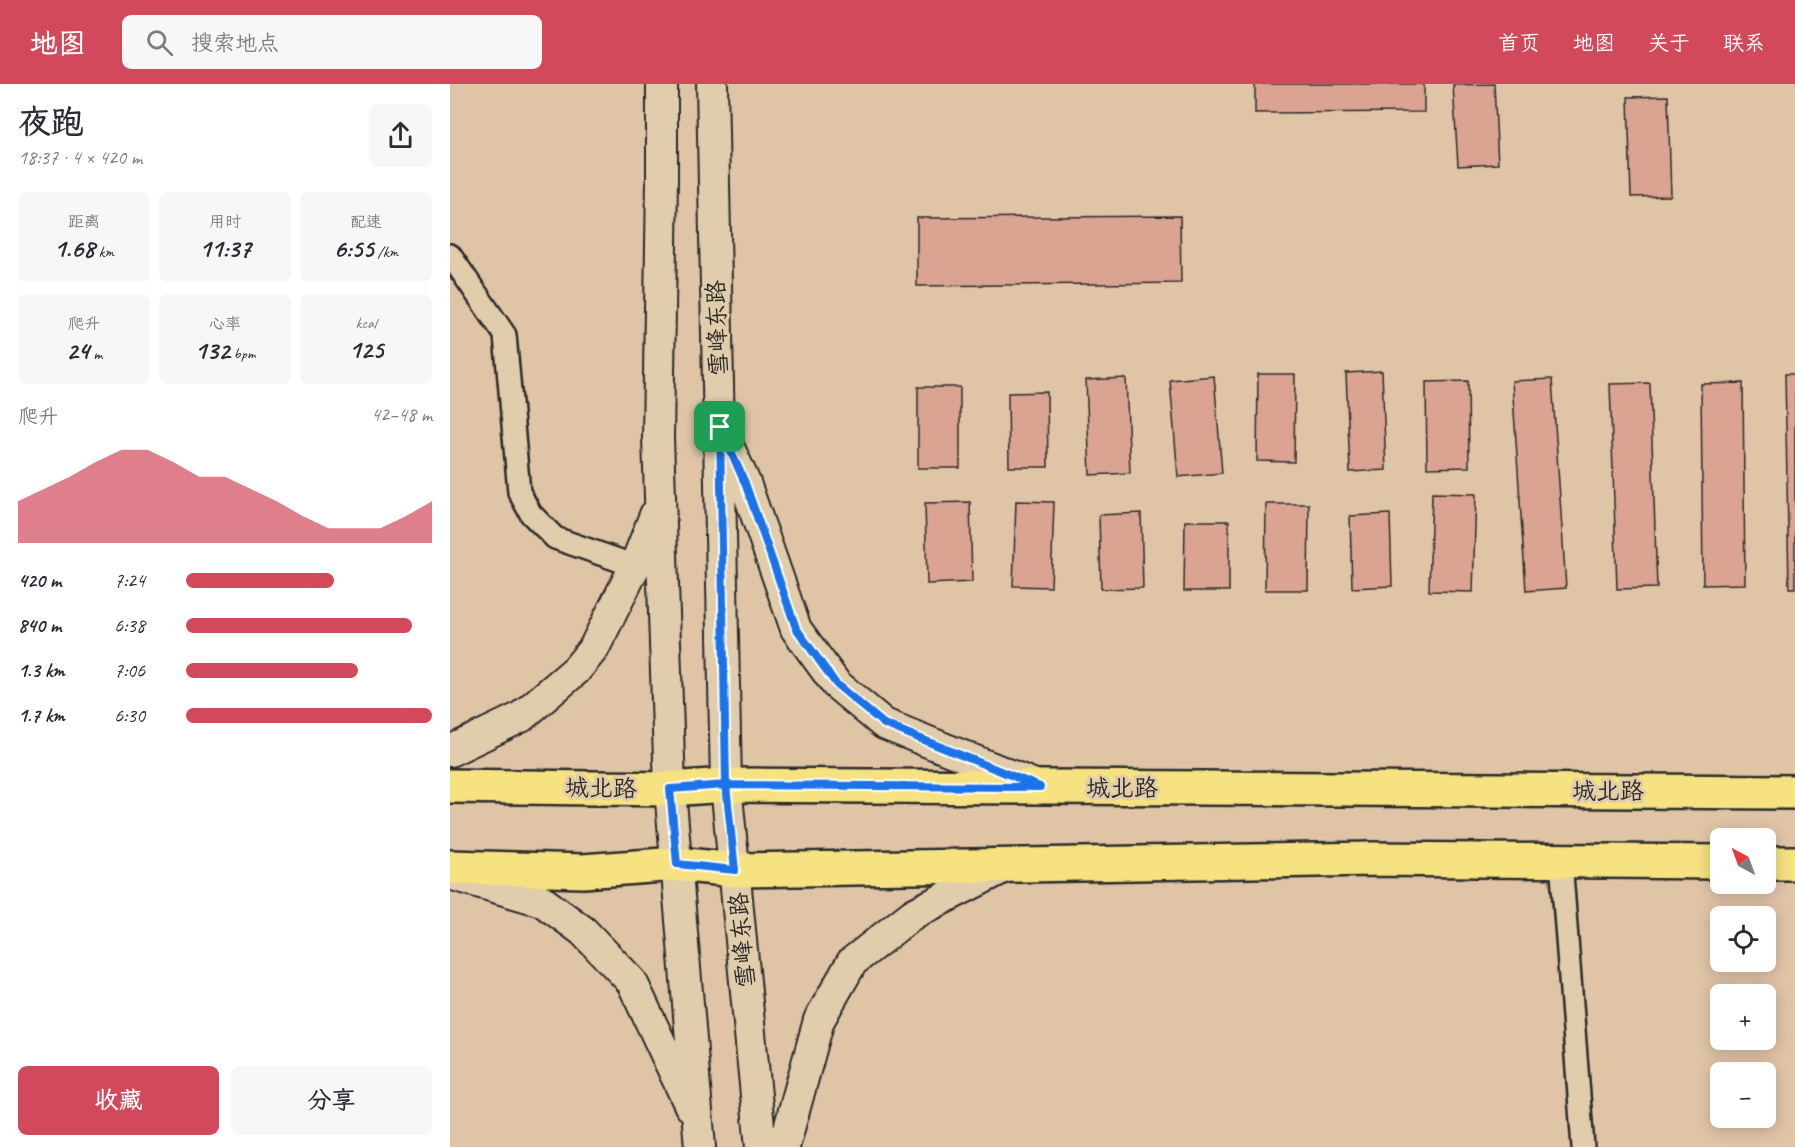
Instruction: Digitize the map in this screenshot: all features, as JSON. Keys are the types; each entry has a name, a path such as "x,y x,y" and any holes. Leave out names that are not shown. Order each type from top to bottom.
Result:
{"main road":[{"path":"662,84 658,438 670,789 699,1136"},
{"name":"雪峰东路","path":"712,84 726,785 761,1147"},
{"path":"720,427 745,483 796,628 836,684 884,724 1040,787"},
{"path":"450,751 521,717 576,670 594,648 635,566 660,504"},
{"name":"城北路","path":"450,786 670,789 726,785 1795,792"},
{"path":"450,867 582,871 677,864 735,870 1372,859 1710,862"},
{"path":"1776,863 1795,863"},
{"path":"784,1147 819,1020 852,962 913,914 1009,865"},
{"path":"450,874 542,901 583,931 632,982 699,1136"}],"street":[{"path":"450,255 505,336 519,492 531,514 555,538 635,566"},
{"path":"1561,861 1583,1147"}],"building":[{"path":"1255,84 1424,84 1424,112 1255,113"},
{"path":"1494,84 1498,164 1458,166 1453,85"},
{"path":"1668,96 1671,196 1631,197 1628,97"},
{"path":"1180,216 1181,283 917,286 917,218"},
{"path":"1382,371 1386,470 1350,472 1346,373"},
{"path":"1258,374 1295,374 1294,462 1257,461"},
{"path":"1785,374 1795,374 1795,588 1789,588"},
{"path":"1214,376 1222,473 1178,477 1170,380"},
{"path":"1126,378 1130,473 1090,475 1086,380"},
{"path":"1552,379 1566,588 1526,591 1512,381"},
{"path":"1468,381 1469,467 1427,468 1426,382"},
{"path":"1650,383 1657,588 1617,589 1610,384"},
{"path":"1743,383 1745,584 1703,585 1701,384"},
{"path":"918,387 960,387 960,468 918,468"},
{"path":"1047,392 1048,467 1009,467 1008,393"},
{"path":"1432,493 1476,494 1473,592 1429,591"},
{"path":"1016,501 1054,502 1051,587 1013,586"},
{"path":"970,502 972,582 927,584 925,503"},
{"path":"1266,504 1309,504 1308,590 1265,590"},
{"path":"1141,513 1143,588 1101,589 1099,515"},
{"path":"1390,514 1392,586 1352,588 1350,516"},
{"path":"1185,521 1229,521 1229,591 1184,591"}],"route":[{"path":"720,427 726,785 670,789 677,864 735,870 726,785 1040,787 884,724 836,684 796,628 745,483 720,427"}]}
